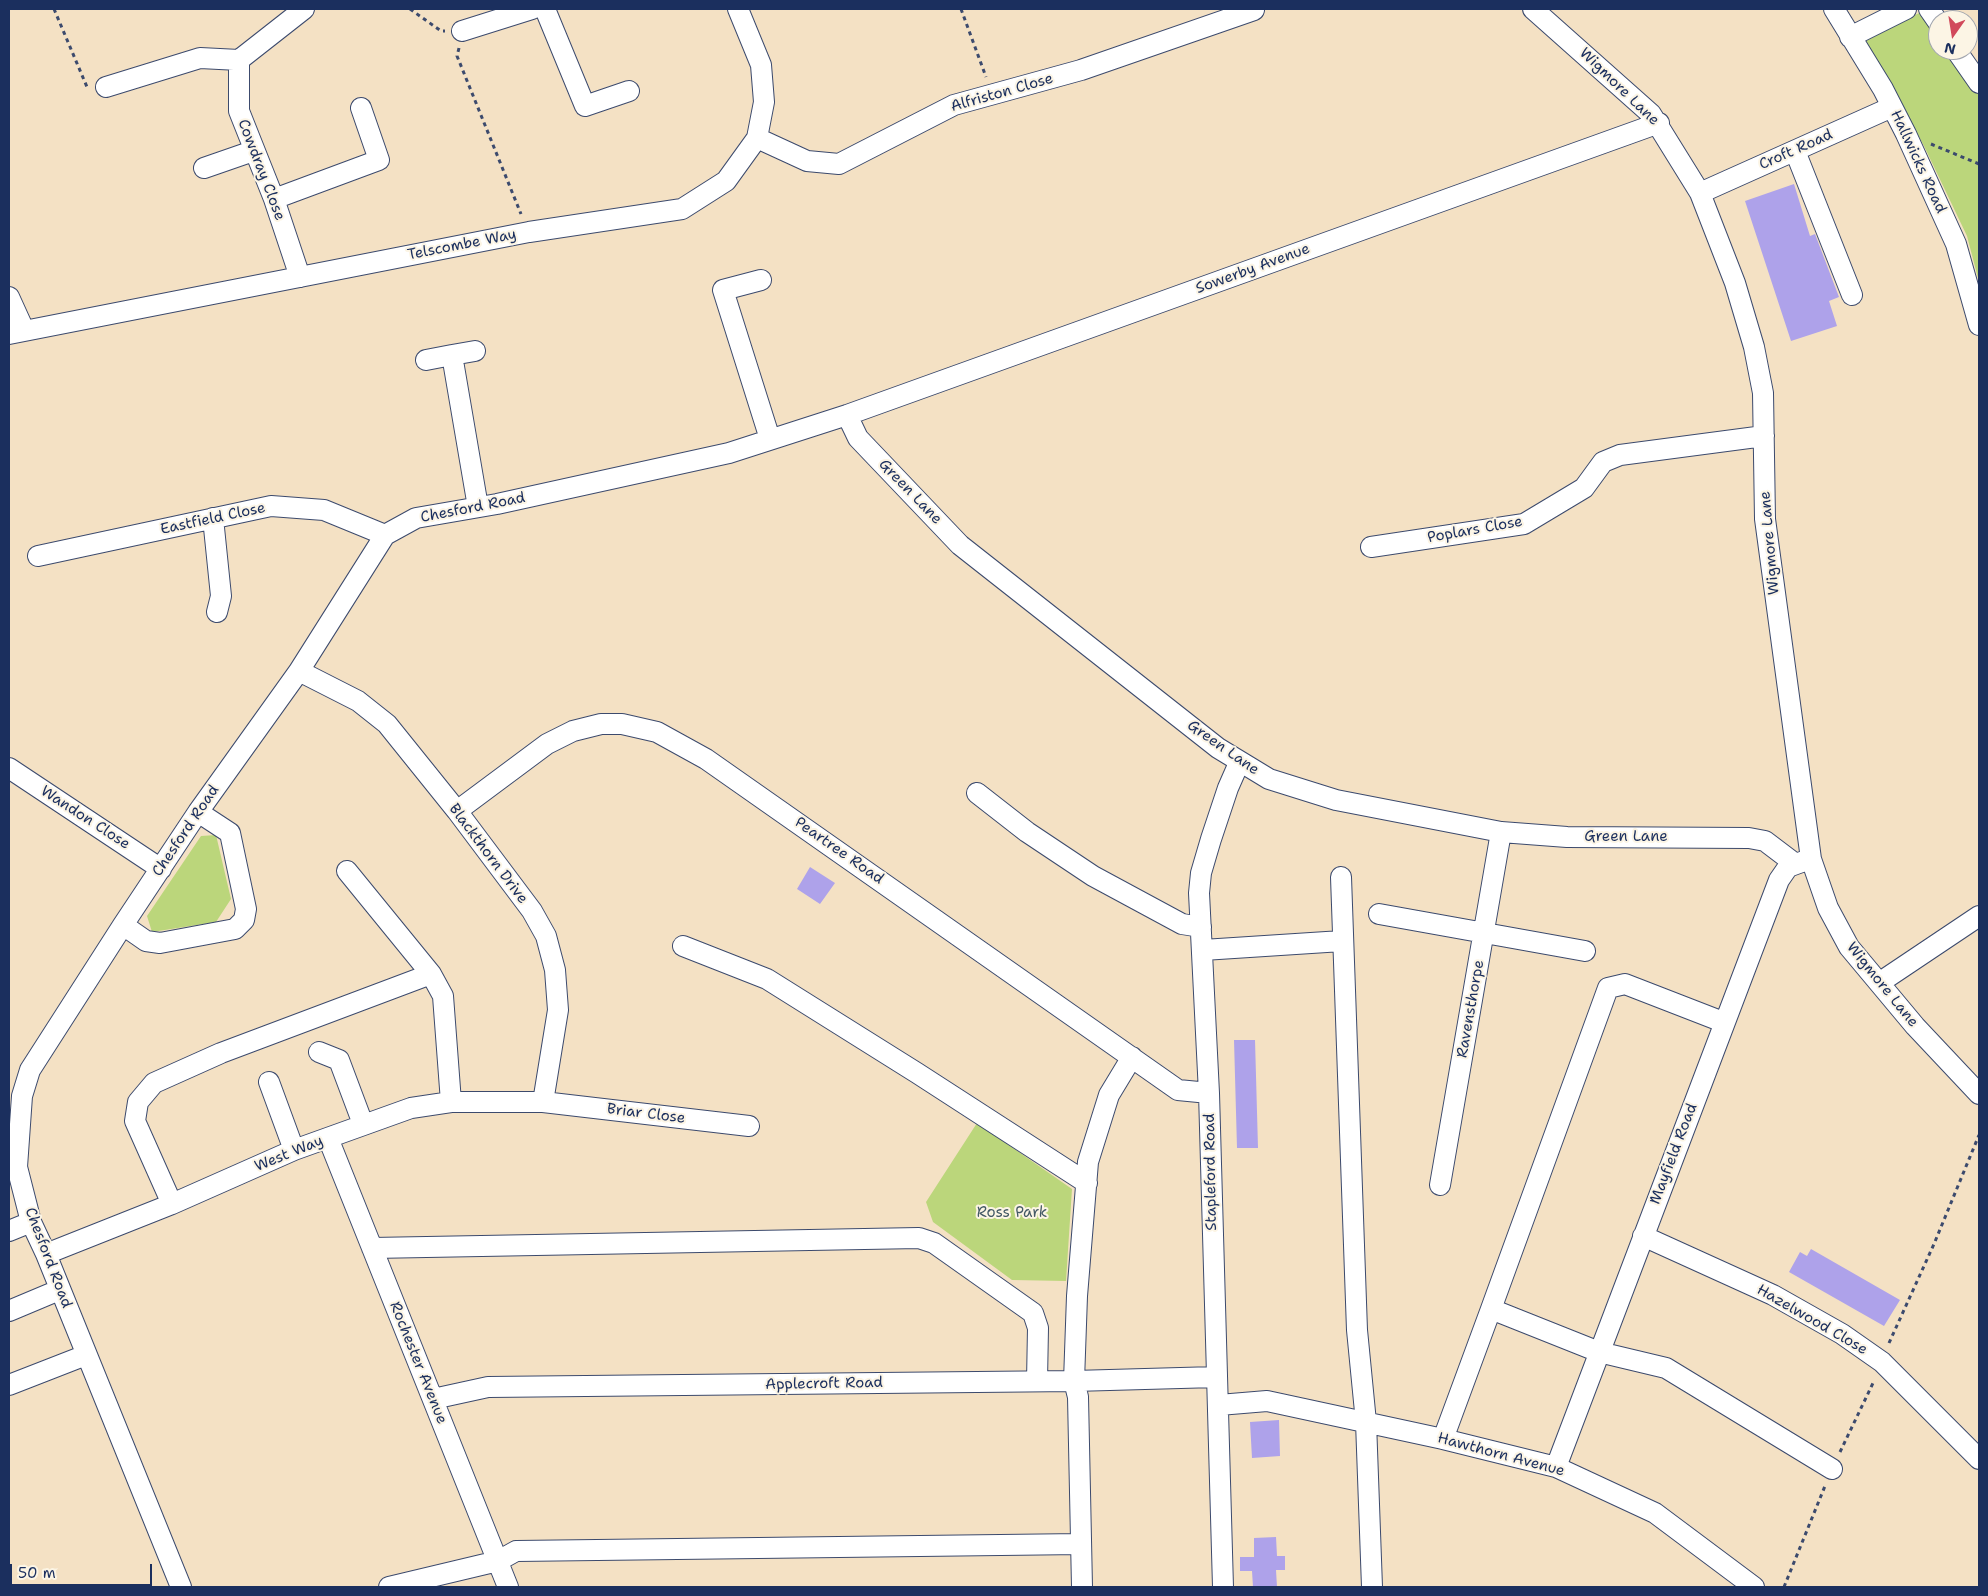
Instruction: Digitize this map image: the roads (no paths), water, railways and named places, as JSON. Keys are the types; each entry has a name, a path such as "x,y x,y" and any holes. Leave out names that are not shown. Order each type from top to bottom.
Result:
{"street":[{"path":"106,87 200,58 239,60 304,9"},
{"path":"462,32 492,14 532,9"},
{"path":"545,9 585,106 629,91"},
{"name":"Telscombe Way","path":"16,332 529,232 682,209 726,181 757,138 764,102 761,65 738,9"},
{"name":"Wigmore Lane","path":"1533,9 1616,82 1659,123 1700,193 1735,283 1754,347 1763,393 1765,519 1803,861 1849,947 1915,1026 1979,1094"},
{"name":"Hallwicks Road","path":"1834,9 1883,89 1906,134 1956,244 1979,325"},
{"path":"1850,37 1906,9"},
{"name":"Alfriston Close","path":"757,138 807,160 839,164 954,105 1081,70 1254,10"},
{"name":"Cowdray Close","path":"239,60 239,111 253,151 274,199 300,277"},
{"path":"1963,60 1979,83"},
{"name":"Croft Road","path":"1700,193 1892,107"},
{"path":"274,199 379,160 361,108"},
{"name":"Sowerby Avenue","path":"847,415 1659,123"},
{"path":"204,168 253,151"},
{"path":"1795,151 1852,295"},
{"path":"760,280 723,290 770,439"},
{"path":"9,297 16,332"},
{"path":"426,360 475,351"},
{"path":"452,356 478,507"},
{"name":"Chesford Road","path":"181,1587 46,1254 31,1222 17,1167 15,1095 123,925 198,812 299,671 385,536 416,518 478,507 729,453 847,415"},
{"name":"Green Lane","path":"847,415 858,438 960,545 1239,763 1269,779 1302,791 1501,832 1567,837 1749,838 1765,841 1803,861"},
{"name":"Poplars Close","path":"1372,547 1524,524 1584,488 1603,462 1620,456 1764,436"},
{"name":"Eastfield Close","path":"38,556 271,506 324,510 385,536"},
{"path":"212,518 221,596 217,612"},
{"name":"Blackthorn Drive","path":"299,671 358,701 387,724 457,811 532,912 546,936 555,970 558,1010 543,1102"},
{"name":"Peartree Road","path":"457,811 547,744 573,731 602,724 622,724 640,726 657,732 706,759 1178,1090 1209,1093"},
{"name":"Stapleford Road","path":"1223,1587 1209,1093 1200,893 1201,873 1228,788 1239,763"},
{"name":"Wandon Close","path":"9,768 161,869"},
{"path":"977,793 1027,832 1093,876 1182,924 1201,927"},
{"path":"123,925 146,940 160,943 235,929 244,920 246,908 230,833 198,812"},
{"name":"Ravensthorpe","path":"1440,1185 1501,832"},
{"name":"Mayfield Road","path":"1556,1467 1723,1022 1779,880 1788,867 1803,861"},
{"path":"347,871 431,974 443,996 451,1102"},
{"path":"1341,877 1358,1330 1366,1422 1372,1587"},
{"path":"1379,914 1585,951"},
{"path":"1879,983 1979,916"},
{"path":"1202,950 1342,941"},
{"path":"683,946 767,980 917,1073 1087,1183"},
{"path":"172,1204 135,1121 138,1102 154,1083 221,1053 431,974"},
{"path":"1443,1438 1608,988 1625,984 1723,1022"},
{"path":"319,1052 339,1060 363,1124"},
{"path":"1082,1587 1078,1397 1074,1381 1077,1296 1088,1162 1109,1095 1132,1057"},
{"path":"269,1082 294,1150"},
{"name":"West Way","path":"46,1254 172,1204 294,1150 410,1108 451,1102 543,1102"},
{"name":"Briar Close","path":"543,1102 749,1126"},
{"name":"Rochester Avenue","path":"328,1138 508,1587"},
{"path":"9,1231 31,1222"},
{"name":"Hazelwood Close","path":"1642,1236 1773,1295 1842,1334 1882,1362 1979,1459"},
{"path":"372,1248 918,1238 934,1243 1033,1313 1038,1328 1037,1382"},
{"path":"9,1311 59,1290"},
{"path":"1491,1310 1599,1352 1666,1368 1832,1469"},
{"path":"9,1385 86,1355"},
{"name":"Applecroft Road","path":"433,1399 488,1387 1037,1382 1216,1377"},
{"name":"Hawthorn Avenue","path":"1219,1405 1267,1400 1443,1438 1556,1467 1655,1513 1754,1587"},
{"path":"389,1587 498,1561 516,1551 1082,1544"}],"park label":[{"name":"Ross Park","path":"1012,1213"}]}
